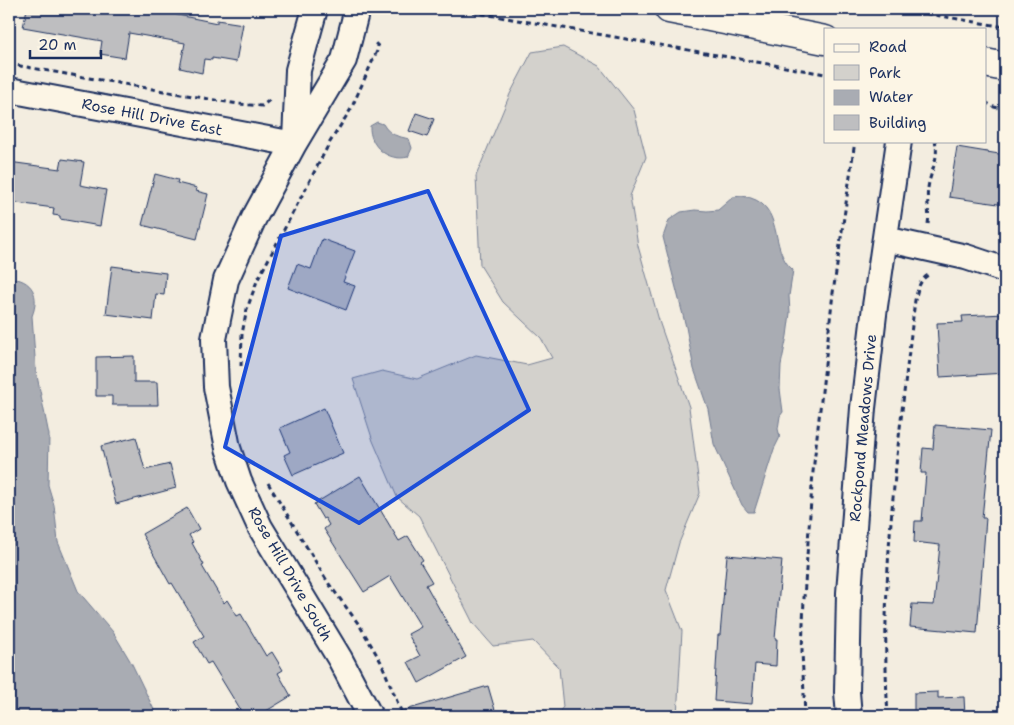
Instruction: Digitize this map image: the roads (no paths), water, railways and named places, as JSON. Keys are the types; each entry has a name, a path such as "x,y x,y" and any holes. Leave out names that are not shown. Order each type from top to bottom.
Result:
{"street":[{"name":"Rose Hill Drive South","path":"294,144 298,70 315,9"},
{"name":"Rose Hill Drive South","path":"357,9 344,60 294,144 254,218 226,280 214,339 216,387 228,448 239,481 260,527 340,659 370,716"},
{"path":"670,9 824,40"},
{"path":"986,63 1005,67"},
{"name":"Rose Hill Drive East","path":"9,90 294,144"},
{"name":"Rockpond Meadows Drive","path":"848,716 849,593 864,408 875,306 899,142"},
{"path":"885,239 966,257 1005,270"}],"water":[{"path":"377,122 383,124 394,135 409,139 412,148 408,157 401,158 387,155 376,146 370,126"},
{"path":"742,196 756,200 765,207 775,227 780,250 785,261 793,270 789,296 790,313 781,365 780,389 783,412 780,416 778,429 780,437 774,449 754,512 748,512 742,505 714,444 708,409 694,369 686,327 663,237 669,220 681,212 718,210 733,197"},
{"path":"9,278 17,279 29,285 35,295 32,316 36,371 49,435 48,485 54,505 58,542 78,591 113,632 132,664 157,716 9,716"}]}
